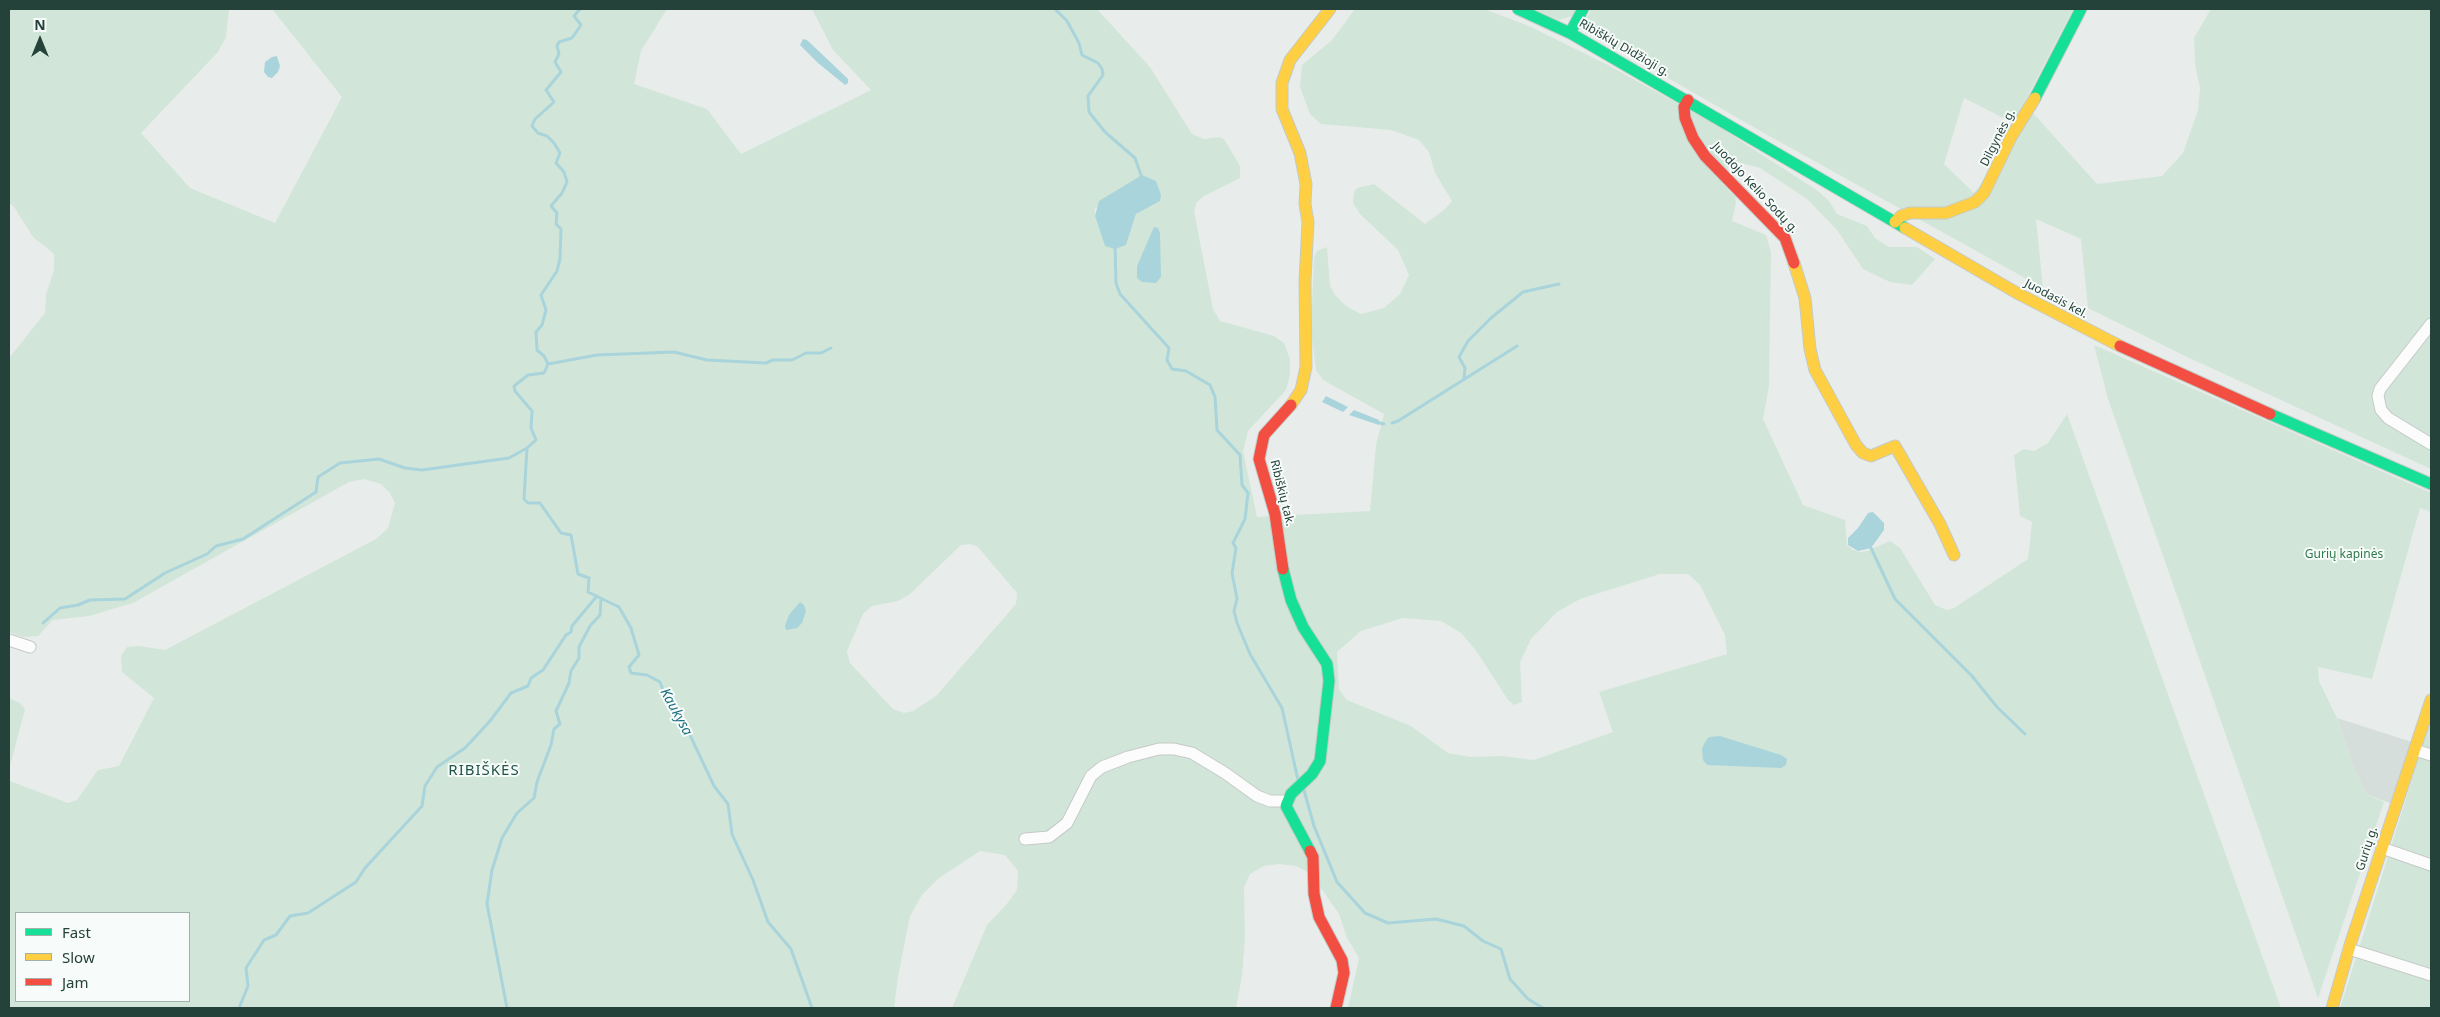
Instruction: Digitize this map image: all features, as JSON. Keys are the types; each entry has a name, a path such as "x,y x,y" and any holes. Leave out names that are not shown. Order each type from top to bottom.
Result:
{"street":[{"name":"Ribiškių tak.","path":"1286,801 1312,774 1320,761 1329,682 1327,664 1302,627 1288,592 1275,514 1261,469 1259,452 1269,427 1294,402 1298,395 1306,367 1304,282 1308,222 1305,204 1306,184 1300,152 1282,109 1282,83 1290,60 1330,9"},
{"name":"Ribiškių Didžioji g.","path":"1518,9 1570,33 1688,100"},
{"path":"1570,33 1584,9"},
{"name":"Dilgynės g.","path":"1895,222 1901,216 1910,213 1946,212 1962,208 1975,202 1984,193 2011,137 2034,100 2081,9"},
{"name":"Juodasis kel.","path":"1688,100 1895,222 2092,334 2186,378 2431,484"},
{"name":"Juodojo Kelio Sodų g.","path":"1688,100 1684,107 1685,118 1693,138 1705,156 1785,238 1789,246 1805,298 1810,349 1815,370 1856,445 1863,453 1872,456 1895,446 1940,524 1954,555"},
{"path":"2431,324 2380,389 2378,396 2381,410 2388,418 2431,444"},
{"path":"9,640 30,648"},
{"name":"Gurių g.","path":"2332,1008 2431,700"},
{"path":"1025,839 1049,837 1067,823 1091,776 1102,767 1128,757 1158,749 1174,749 1192,753 1225,773 1256,796 1270,801 1286,801 1287,810 1304,838 1312,857 1314,894 1318,917 1342,960 1344,973 1336,1008"},
{"path":"2415,750 2431,755"},
{"path":"2382,848 2431,865"},
{"path":"2350,948 2431,975"}],"shaded area":[{"path":"2337,718 2412,742 2392,804 2366,794 2353,767"}],"green space":[{"path":"9,9 229,9 226,37 218,52 141,133 190,188 275,223 342,97 272,9 667,9 641,51 634,84 707,109 741,154 871,90 833,50 812,9 1097,9 1150,67 1192,134 1204,139 1219,137 1224,139 1240,166 1240,178 1204,196 1197,202 1194,211 1213,309 1220,321 1274,336 1284,343 1290,359 1290,375 1286,390 1248,431 1243,451 1257,517 1370,511 1376,445 1384,414 1323,380 1316,370 1311,329 1314,257 1317,251 1327,247 1330,286 1335,295 1346,306 1361,314 1384,308 1400,294 1409,275 1398,250 1360,214 1353,203 1354,192 1357,188 1374,184 1425,224 1444,210 1452,201 1435,173 1429,152 1419,140 1391,130 1321,124 1310,114 1300,87 1302,65 1332,40 1355,9 1484,9 1529,26 1606,64 1713,123 1818,191 1829,201 1837,214 1867,226 1875,238 1889,247 1917,247 1935,259 1912,285 1890,282 1863,269 1837,230 1807,199 1760,168 1734,161 1728,167 1722,183 1735,197 1736,203 1732,221 1766,235 1771,252 1769,386 1763,419 1803,505 1845,520 1847,545 1853,550 1867,551 1890,541 1900,548 1935,605 1947,610 1954,608 2028,559 2032,522 2020,516 2014,455 2024,449 2034,451 2048,443 2067,414 2281,1008 1348,1008 1359,958 1347,938 1339,914 1321,888 1306,871 1296,866 1279,864 1264,866 1250,874 1244,887 1245,937 1242,976 1236,1008 952,1008 987,925 1017,890 1018,871 1005,855 980,851 939,878 922,895 910,916 894,1008 9,1008 9,777 10,781 68,803 77,800 98,770 119,766 154,698 122,672 121,656 127,647 139,646 165,650 376,539 388,528 395,503 390,493 381,484 364,479 349,482 133,603 89,616 53,620 38,636 23,637 9,632 9,358 45,313 46,295 54,270 54,254 33,237 14,207 9,203","holes":["1157,205 1147,206 1136,214 1126,245 1105,246 1095,216 1095,208","970,544 978,547 1017,593 1016,604 936,696 913,711 904,713 893,709 850,663 847,651 863,614 872,606 898,601 909,595 961,545","1660,574 1688,574 1700,585 1725,635 1727,654 1599,692 1613,732 1534,760 1502,756 1471,757 1448,753 1411,726 1347,700 1339,690 1337,652 1361,631 1403,618 1441,621 1461,633 1477,652 1508,700 1514,705 1522,702 1520,662 1531,639 1557,612 1580,599"]},
{"path":"1534,9 1576,9 1572,16 1559,20"},
{"path":"1591,9 2073,9 2024,103 2097,184 2162,176 2183,153 2198,110 2200,88 2195,64 2194,38 2211,9 2431,9 2431,469 2185,356 2088,308 2081,239 2036,219 2043,288 1771,137 1591,34 1587,19","holes":["1964,98 2023,128 1974,193 1944,164"]},
{"name":"Gurių kapinės","path":"2094,345 2431,493 2431,512 2420,508 2372,679 2318,667 2319,681 2337,718 2353,767 2366,794 2384,802 2318,998 2108,399"},
{"path":"9,698 20,703 25,709 9,770"},
{"path":"2431,717 2431,1008 2340,1008 2391,847"}],"water":[{"path":"803,39 807,40 848,79 848,83 845,85 818,63 800,45"},
{"path":"277,56 280,66 278,72 272,78 268,77 264,72 265,62"},
{"path":"1142,175 1156,181 1161,195 1160,201 1136,214 1126,245 1115,249 1105,246 1095,216 1099,201"},
{"path":"1154,227 1158,228 1160,233 1161,277 1156,283 1142,282 1137,278 1137,266"},
{"path":"1326,396 1348,407 1343,412 1322,402"},
{"path":"1354,410 1379,420 1379,425 1349,415"},
{"path":"1873,512 1884,523 1884,530 1871,548 1858,551 1848,545 1848,538 1858,528 1868,513"},
{"path":"800,602 804,605 806,611 802,623 797,628 786,630 785,626 789,615"},
{"path":"1720,736 1781,755 1787,759 1786,765 1781,768 1707,765 1703,760 1702,749 1705,742 1709,737"}],"waterway":[{"name":"Kaukysa","path":"580,9 574,16 581,25 572,38 559,42 557,46 559,54 555,62 561,72 546,90 554,102 535,119 532,126 538,133 547,136 554,143 560,153 556,163 564,172 567,182 562,193 551,206 557,213 556,224 561,229 560,259 557,271 541,295 546,310 542,325 536,332 537,350 544,356 548,364 544,373 528,375 514,386 515,391 532,411 531,428 536,440 527,448 524,499 528,503 540,503 561,533 571,535 578,574 589,578 588,592 619,607 631,628 639,655 629,667 631,673 647,675 660,682 668,703 681,716 714,786 728,804 732,834 753,880 768,922 791,949 812,1008"},
{"path":"1055,9 1067,21 1079,43 1082,55 1098,63 1102,69 1103,75 1088,96 1089,112 1105,132 1135,158 1142,178"},
{"path":"1115,245 1116,283 1120,294 1169,348 1167,360 1172,369 1186,371 1210,385 1215,397 1217,430 1240,455 1242,485 1248,493 1245,519 1233,543 1236,548 1232,573 1237,599 1234,611 1250,654 1282,708 1298,780"},
{"path":"1464,378 1465,368 1459,357 1468,341 1491,318 1523,292 1559,284"},
{"path":"1392,423 1517,346"},
{"path":"548,364 597,355 674,352 707,360 766,363 773,360 792,360 806,353 821,353 831,348"},
{"path":"1380,423 1384,424"},
{"path":"43,623 60,608 78,605 90,600 125,599 165,573 207,554 216,546 243,539 316,492 318,477 340,463 379,459 405,468 422,470 509,458 527,448"},
{"path":"1871,548 1895,599 1972,676 1997,707 2025,734"},
{"path":"239,1008 248,986 246,968 264,940 276,935 290,916 308,913 356,882 365,868 422,806 425,786 437,767 465,748 490,721 511,693 528,686 531,678 543,670 566,635 571,632 572,626 597,596"},
{"path":"507,1008 487,904 492,870 502,838 517,813 534,798 537,782 551,745 554,729 560,724 556,711 569,683 571,671 579,658 579,647 590,626 600,615 601,599"},
{"path":"1304,790 1314,826 1337,882 1365,913 1388,923 1436,919 1464,926 1483,941 1501,949 1510,979 1528,999 1543,1008"}],"traffic: fast":[{"path":"1518,9 1570,33 1905,228"},
{"path":"1570,33 1583,9"},
{"path":"2035,98 2081,9"},
{"path":"2270,414 2431,484"},
{"path":"1283,569 1291,600 1303,627 1327,664 1329,681 1320,761 1312,774 1291,794 1286,806 1310,851"}],"traffic: slow":[{"path":"1291,405 1301,390 1306,367 1305,281 1308,222 1305,204 1306,184 1300,153 1282,109 1282,83 1290,60 1330,9"},
{"path":"1895,222 1901,216 1910,213 1946,213 1975,202 1984,193 2011,137 2035,98"},
{"path":"1905,228 2017,293 2120,346"},
{"path":"1794,263 1805,298 1810,349 1815,370 1856,445 1863,453 1871,456 1895,446 1940,524 1954,555"},
{"path":"2332,1008 2351,942 2431,700"}],"traffic: jam":[{"path":"1688,100 1684,107 1685,118 1693,138 1705,156 1785,238 1794,263"},
{"path":"2120,346 2270,414"},
{"path":"1283,569 1275,514 1259,459 1264,435 1291,405"},
{"path":"1310,851 1313,857 1314,894 1319,917 1342,960 1344,973 1336,1008"}],"district":[{"name":"RIBIŠKĖS","path":"484,771"}]}
